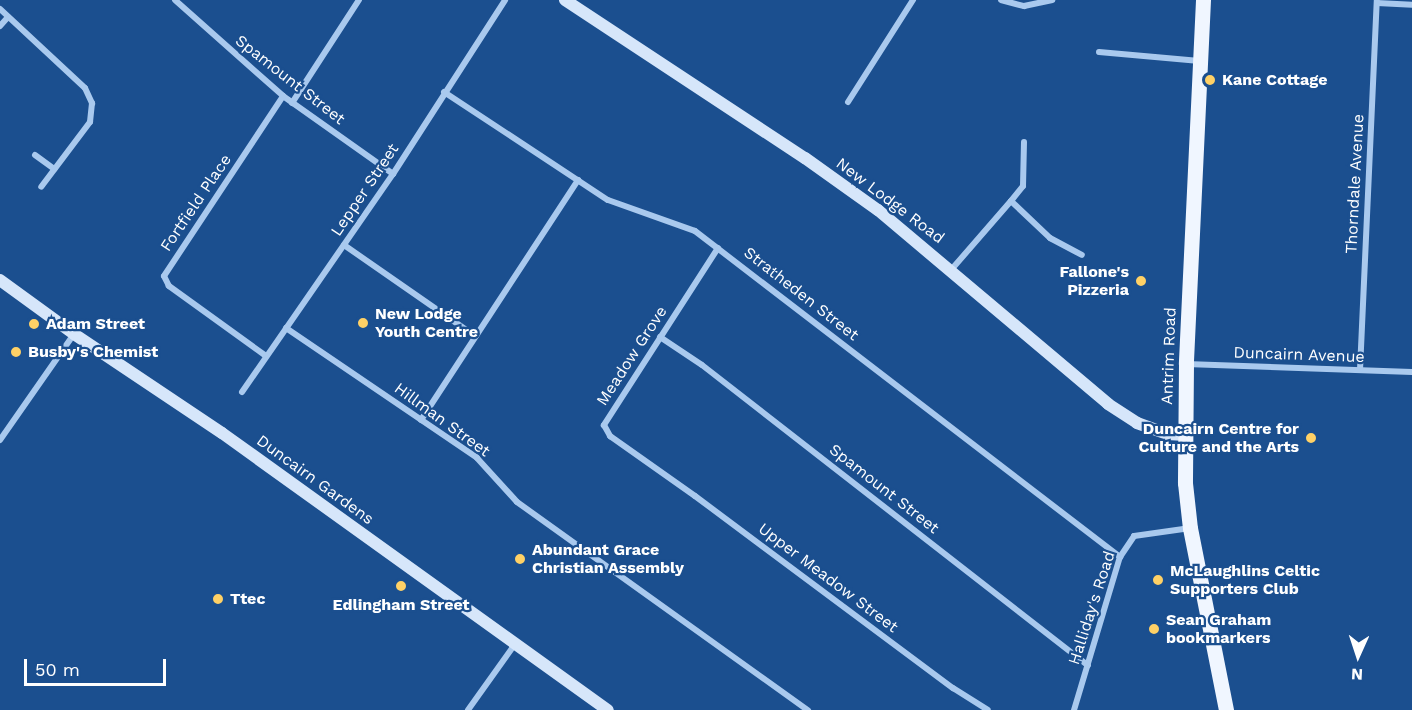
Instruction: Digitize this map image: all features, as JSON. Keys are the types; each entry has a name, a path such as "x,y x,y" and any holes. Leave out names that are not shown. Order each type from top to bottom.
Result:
{"main road":[{"name":"Antrim Road","path":"1203,0 1186,364 1185,483 1190,528 1226,710"}],"street":[{"name":"Spamount Street","path":"175,0 283,96 393,174"},
{"path":"292,103 359,0"},
{"name":"Lepper Street","path":"242,392 393,174 505,0"},
{"name":"New Lodge Road","path":"565,0 805,158 878,210 1108,404 1137,423 1167,434 1185,435"},
{"path":"848,102 913,0"},
{"path":"1000,0 1024,6 1052,0"},
{"path":"1377,2 1412,5"},
{"name":"Thorndale Avenue","path":"1360,370 1377,2"},
{"path":"0,9 85,88 92,103 90,122 41,187"},
{"path":"0,26 8,17"},
{"path":"1099,52 1201,61"},
{"name":"Stratheden Street","path":"444,92 608,200 695,231 1119,557"},
{"name":"Fortfield Place","path":"266,356 169,286 164,276 283,96"},
{"path":"951,270 1023,186 1024,142"},
{"path":"35,156 54,169"},
{"path":"421,420 578,180"},
{"path":"1011,201 1050,238 1083,255"},
{"path":"344,245 475,336"},
{"name":"Meadow Grove","path":"652,467 610,436 604,425 718,248"},
{"name":"Duncairn Gardens","path":"0,280 74,334 222,433 608,710"},
{"name":"Hillman Street","path":"286,328 477,458 517,502 808,710"},
{"path":"0,440 74,334"},
{"name":"Spamount Street","path":"660,337 702,365 1088,666"},
{"name":"Duncairn Avenue","path":"1186,364 1412,372"},
{"name":"Upper Meadow Street","path":"652,467 695,496 953,688 988,710"},
{"name":"Halliday's Road","path":"1074,710 1119,557 1134,536 1190,528"},
{"path":"468,710 515,644"}],"place":[{"name":"Kane Cottage","path":"1210,80"},
{"name":"Fallone's Pizzeria","path":"1141,281"},
{"name":"New Lodge Youth Centre","path":"363,323"},
{"name":"Adam Street","path":"34,324"},
{"name":"Busby's Chemist","path":"16,352"},
{"name":"Duncairn Centre for Culture and the Arts","path":"1311,438"},
{"name":"Abundant Grace Christian Assembly","path":"520,559"},
{"name":"McLaughlins Celtic Supporters Club","path":"1158,580"},
{"name":"Edlingham Street","path":"401,586"},
{"name":"Ttec","path":"218,599"},
{"name":"Sean Graham bookmarkers","path":"1154,629"}]}
